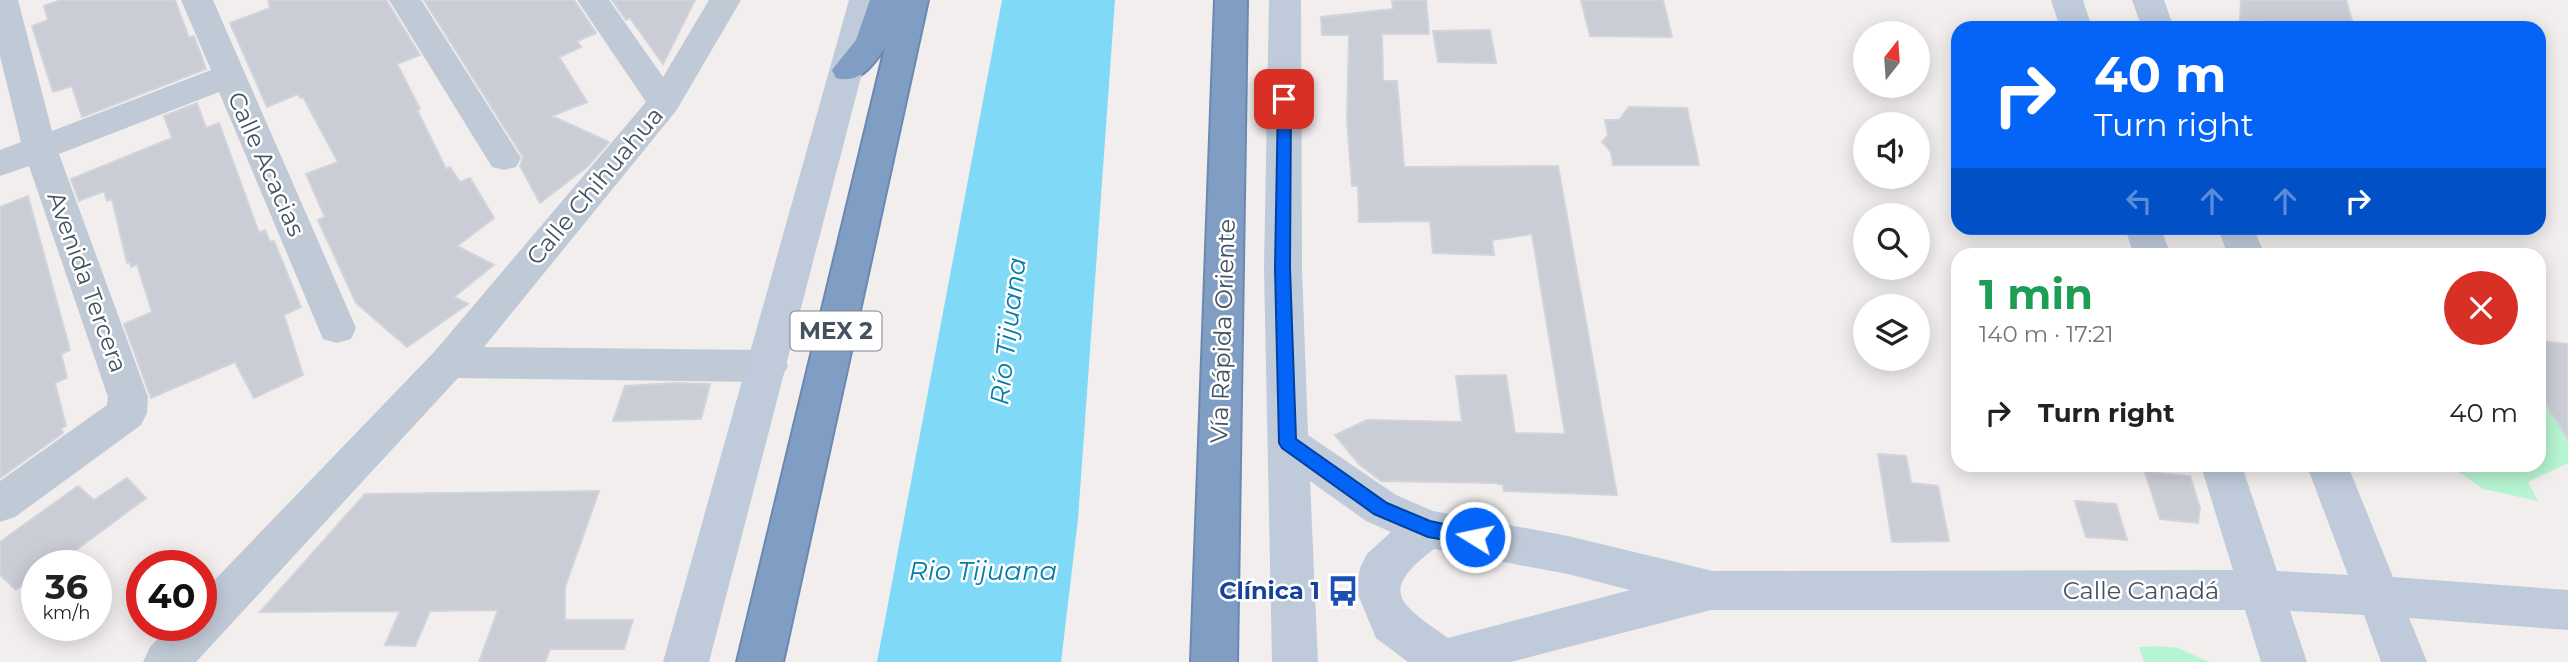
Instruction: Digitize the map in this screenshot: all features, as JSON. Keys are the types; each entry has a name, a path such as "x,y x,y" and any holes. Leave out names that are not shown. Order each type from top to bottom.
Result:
{"highway":[{"path":"848,70 871,44 886,0"},
{"name":"MEX 2","path":"760,662 912,0"},
{"name":"Vía Rápida Oriente","path":"1214,662 1231,0"}],"main road":[{"path":"686,662 865,0"},
{"path":"1285,0 1283,268 1294,662"},
{"path":"2067,0 2074,21"},
{"path":"2148,0 2156,21"},
{"name":"Calle Canadá","path":"1288,443 1381,508 1428,529 1568,555 1713,591 2262,590 2568,610"},
{"path":"2224,472 2284,662"},
{"path":"2330,472 2404,662"},
{"path":"1428,529 1397,552 1382,568 1378,590 1392,624 1439,661"},
{"name":"Calle Canadá","path":"1439,661 1713,591"}],"street":[{"name":"Avenida Tercera","path":"0,504 127,414 128,397 40,149 2,0"},
{"path":"405,0 504,158"},
{"path":"593,0 664,103"},
{"name":"Calle Chihuahua","path":"166,662 449,362 664,103 725,0"},
{"name":"Calle Acacias","path":"208,3 228,76 337,328"},
{"path":"0,164 228,76"},
{"path":"449,362 768,366"}],"green space":[{"path":"2546,402 2568,435 2568,463 2528,482 2538,501 2483,489 2459,472 2546,472"},
{"path":"2139,647 2178,648 2209,662 2144,662"}],"water":[{"name":"Rio Tijuana","path":"1002,0 1115,0 1078,519 1061,662 877,662"}],"building":[{"path":"61,0 175,0 189,38 194,36 206,69 82,117 72,86 53,92 32,26 48,20 44,6"},
{"path":"268,0 386,0 420,55 397,64 446,169 450,167 460,182 470,178 494,218 457,246 494,265 454,297 468,304 407,347 356,303 318,220 325,217 306,174 338,162 303,97 300,98 298,94 267,107 230,23 270,8"},
{"path":"424,0 574,0 596,33 577,41 581,47 559,57 587,102 552,116 609,142 588,166 540,203 520,166 523,157"},
{"path":"612,0 695,0 663,64 630,18 626,20"},
{"path":"1392,0 1426,0 1429,34 1382,34 1383,81 1397,81 1404,167 1558,166 1617,495 1504,491 1503,485 1495,483 1381,481 1359,464 1335,435 1367,420 1462,422 1456,376 1506,375 1515,433 1565,434 1532,234 1492,240 1494,255 1433,253 1430,221 1359,222 1358,186 1352,186 1347,120 1349,35 1322,35 1321,17 1393,9"},
{"path":"1581,0 1663,0 1672,37 1590,36"},
{"path":"2241,0 2346,0 2352,21 2256,21 2240,20"},
{"path":"1490,30 1496,63 1438,62 1433,31"},
{"path":"197,103 206,128 219,123 259,233 265,230 270,242 274,241 301,307 284,315 303,375 254,398 235,362 151,398 124,324 152,312 137,264 131,267 130,262 127,263 112,199 107,201 104,191 79,201 71,179 172,138 164,116"},
{"path":"1629,107 1687,108 1699,165 1613,165 1611,152 1602,142 1608,135 1605,120 1619,120"},
{"path":"28,196 70,350 61,354 67,378 55,383 66,426 61,428 63,433 0,478 0,207"},
{"path":"2546,342 2568,344 2568,439 2546,404"},
{"path":"710,384 701,419 613,421 625,386"},
{"path":"1878,454 1906,456 1911,483 1938,486 1949,541 1892,542"},
{"path":"2145,472 2190,476 2200,508 2198,523 2160,519"},
{"path":"127,478 146,498 76,550 21,550 21,586 16,590 0,575 0,542 78,486 94,500"},
{"path":"599,491 565,587 565,620 633,620 624,649 550,649 545,662 479,662 498,610 430,611 415,646 385,645 400,611 260,612 365,494"},
{"path":"2075,501 2116,504 2127,540 2086,537"}],"place":[{"name":"Clínica 1","path":"1343,591"}],"route":[{"path":"1284,99 1283,268 1288,443 1381,508 1428,529 1475,537"}],"water label":[{"name":"Río Tijuana","path":"1008,331"}]}
